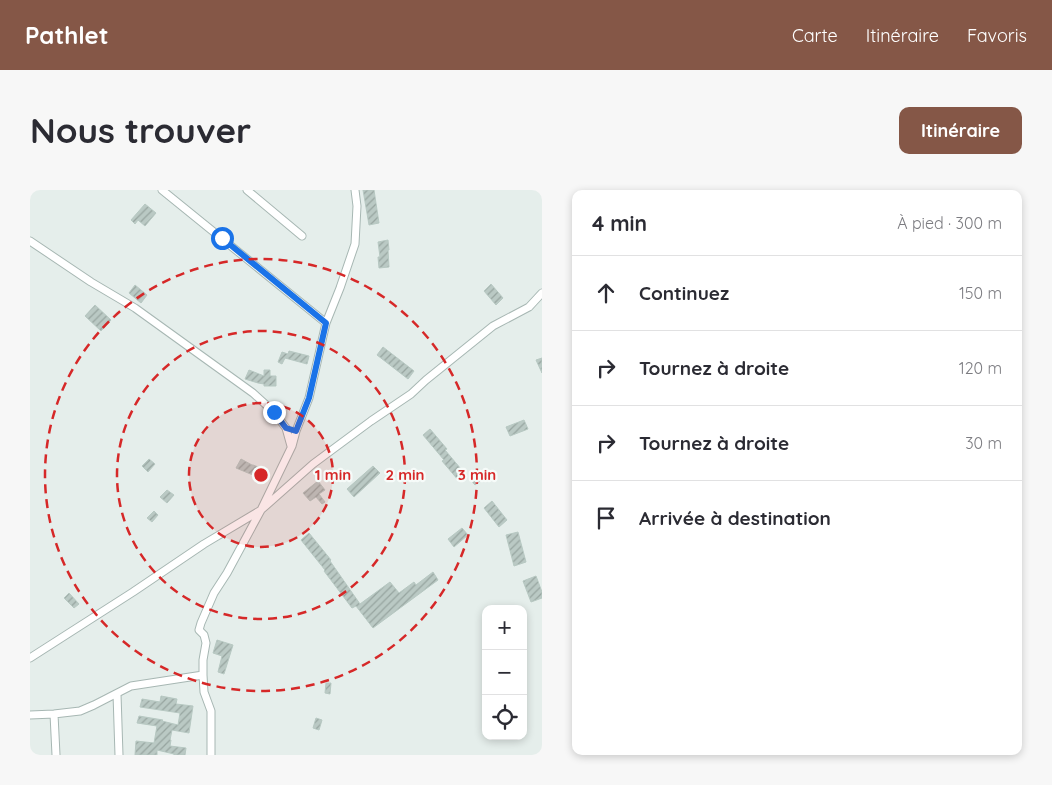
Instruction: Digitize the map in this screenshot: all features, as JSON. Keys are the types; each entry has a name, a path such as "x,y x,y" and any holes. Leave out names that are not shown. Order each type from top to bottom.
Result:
{"street":[{"path":"162,190 326,323"},
{"path":"247,190 302,236"},
{"path":"211,755 211,711 204,692 203,675 206,643 204,635 199,630 201,622 214,593 261,510 292,446 309,398 326,323 355,244 357,206 355,190"},
{"path":"30,240 91,282 135,308 253,393 274,412 286,428 292,446"},
{"path":"30,658 204,544 261,510 313,464 411,394 493,326 529,307 542,294"},
{"path":"286,428 296,431"},
{"path":"30,714 54,714 80,710 131,686 203,675"},
{"path":"117,694 119,755"},
{"path":"54,714 56,755"}],"building":[{"path":"363,190 374,190 379,223 369,225"},
{"path":"145,204 156,213 145,226 138,220 135,224 131,220"},
{"path":"388,240 389,267 379,268 378,242"},
{"path":"491,284 503,298 496,305 484,291"},
{"path":"135,285 147,295 141,303 129,293"},
{"path":"95,305 111,320 101,331 85,316"},
{"path":"383,347 414,371 408,379 377,355"},
{"path":"289,351 309,356 307,364 285,358 282,364 278,362 282,352 288,354"},
{"path":"542,358 542,373 536,360"},
{"path":"249,370 264,376 264,370 270,370 270,376 276,376 276,386 264,386 264,384 245,379"},
{"path":"524,420 528,429 510,436 506,427"},
{"path":"430,429 466,475 459,481 423,435"},
{"path":"149,459 155,464 148,472 142,466"},
{"path":"241,459 269,471 265,480 236,468"},
{"path":"373,466 380,473 354,497 347,489"},
{"path":"476,474 481,480 475,485 470,479"},
{"path":"318,481 325,490 319,494 325,502 322,504 316,497 310,501 303,493"},
{"path":"167,490 174,495 167,503 160,497"},
{"path":"492,501 507,520 499,527 484,508"},
{"path":"154,511 158,515 152,522 147,518"},
{"path":"462,528 468,535 454,547 448,539"},
{"path":"518,532 526,562 514,566 506,535"},
{"path":"309,533 331,560 360,604 390,582 399,593 414,582 416,585 433,572 438,580 373,628 356,606 352,608 301,540"},
{"path":"536,576 542,592 542,598 531,602 523,581"},
{"path":"69,593 79,604 74,608 64,598"},
{"path":"217,640 233,645 224,674 218,672 222,656 213,653"},
{"path":"326,683 331,683 330,694 325,693"},
{"path":"161,696 177,699 176,704 193,706 189,733 172,730 170,740 170,746 186,748 185,755 174,755 157,750 157,755 135,755 136,741 154,743 157,726 137,723 139,716 178,725 180,713 140,707 142,699 160,702"},
{"path":"316,718 322,720 319,730 313,728"}],"route":[{"path":"222,238 326,323 309,398 296,431 286,428 274,412"}]}
